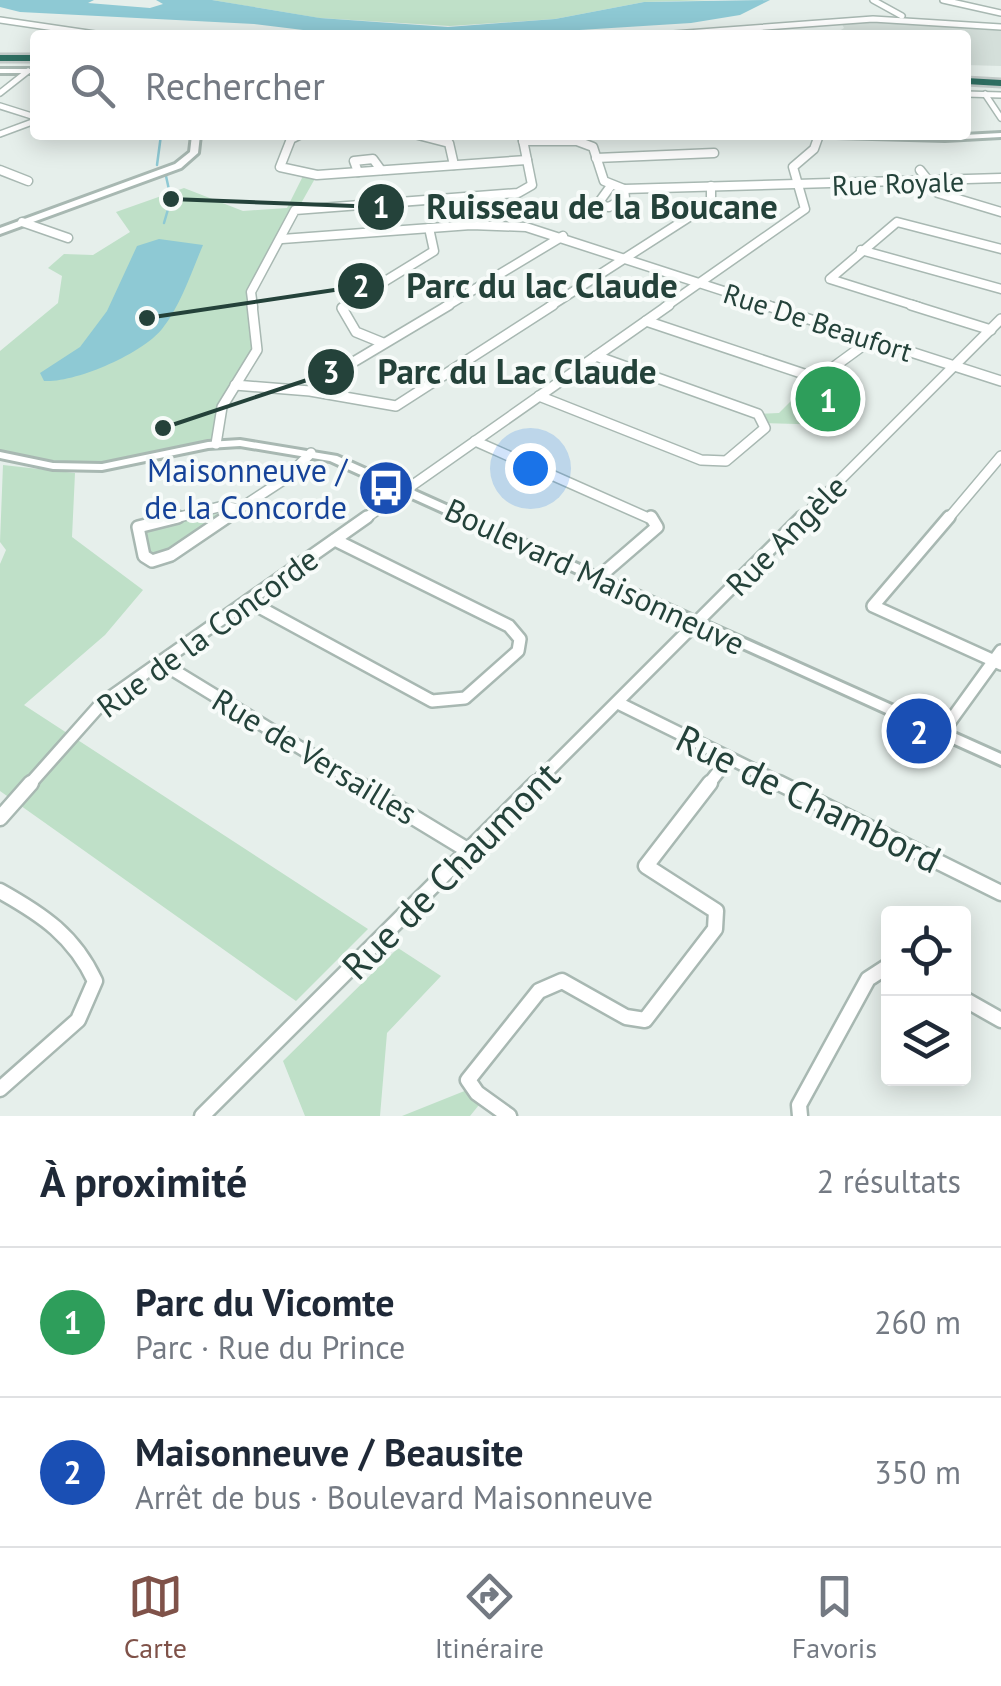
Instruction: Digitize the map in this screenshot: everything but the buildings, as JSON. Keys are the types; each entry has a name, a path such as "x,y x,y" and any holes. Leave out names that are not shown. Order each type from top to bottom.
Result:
{"highway":[{"path":"0,65 30,66"},
{"path":"971,78 1001,79"}],"street":[{"path":"873,0 900,17"},
{"path":"944,0 1001,13"},
{"path":"708,30 813,19 900,17 1001,27"},
{"path":"0,20 68,30"},
{"path":"0,92 30,68"},
{"path":"971,94 1001,95"},
{"path":"985,94 1001,118"},
{"path":"0,106 30,117"},
{"path":"0,134 30,121"},
{"path":"971,137 1001,135"},
{"path":"0,231 184,162 196,150 196,140"},
{"path":"291,140 280,167 314,175 527,160"},
{"path":"437,140 449,143 454,164"},
{"path":"216,444 217,421 256,350 251,292 295,210 518,193 532,185 522,140"},
{"path":"559,140 593,147 610,188 598,205 616,205 625,198 624,189"},
{"name":"Rue de la Concorde","path":"0,818 101,704 804,209 807,204 796,187 793,167 814,149 817,140"},
{"path":"596,158 714,153"},
{"path":"358,172 354,162 365,158 374,159 381,170"},
{"path":"0,170 28,181"},
{"path":"920,170 950,199 1001,212"},
{"name":"Rue Royale","path":"610,188 796,187 1001,178"},
{"path":"235,385 324,393 381,407 402,404 711,203 710,186"},
{"path":"22,222 68,238"},
{"path":"991,330 830,279 897,222 1001,249"},
{"name":"Rue De Beaufort","path":"282,239 510,225 563,236 1001,381"},
{"path":"383,343 356,334 348,326 342,308 434,252 429,228"},
{"path":"324,393 335,373 563,236"},
{"path":"861,250 1001,289"},
{"path":"368,290 345,280 344,275 359,272 384,280"},
{"name":"Rue Angèle","path":"698,623 1001,320"},
{"path":"646,321 814,377 820,377 872,339"},
{"path":"539,396 702,460 726,461 765,428 758,414 596,356"},
{"path":"475,441 652,516 657,527 598,578"},
{"name":"Boulevard Maisonneuve","path":"0,455 48,465 102,468 216,444 311,453 406,489 1001,760"},
{"path":"240,510 224,506 141,525 137,530 144,556 152,560 168,557 240,510 285,479 311,453"},
{"path":"942,734 999,659 887,616 873,606 1001,456"},
{"path":"248,601 432,701 465,698 518,651 520,639 508,626 334,540"},
{"name":"Rue de Chaumont","path":"202,1116 698,623"},
{"name":"Rue de Versailles","path":"160,662 469,850"},
{"name":"Rue de Chambord","path":"618,702 1001,893"},
{"path":"510,1116 477,1093 468,1080 539,991 562,981 626,1017 645,1020 715,929 716,911 646,866 729,758"},
{"path":"0,891 56,922 82,949 96,981 78,1020 0,1089"},
{"path":"800,1116 799,1106 868,979 881,971"},
{"path":"971,1003 1001,1020"}],"shaded area":[{"path":"840,20 1001,29 1001,66 971,65 971,30 841,30 844,28"}],"green space":[{"path":"212,0 714,0 644,2 555,19 450,26 319,18"},
{"path":"304,174 317,175 251,292 257,350 222,407 216,444 102,467 0,455 0,351 58,303 62,276 48,268 64,254 93,255 130,232 116,212 184,188 243,211 287,208"},
{"path":"808,375 820,377 852,404 830,425 762,423 758,414 779,413 795,397 809,400"},
{"path":"3,465 75,473 72,537 143,590 105,635 24,705 368,929 296,1001 0,791 0,564 6,550 0,542"},
{"path":"226,512 170,550 151,554 145,529"},
{"path":"398,948 441,976 387,1033 380,1116 305,1116 283,1061"},
{"path":"472,1088 483,1100 470,1116 402,1116"}],"water":[{"path":"0,0 94,0 88,3 150,8 163,4 156,0 212,0 320,18 448,27 555,19 644,2 770,0 740,15 691,23 580,30 303,30 20,12 0,7"},
{"path":"159,239 203,245 180,299 162,329 139,348 107,365 73,377 44,381 40,373 80,347 107,311 137,246"}],"waterway":[{"path":"157,165 160,140"},
{"path":"164,223 171,199 166,176"}],"place":[{"name":"Ruisseau de la Boucane","path":"171,199"},
{"name":"Parc du lac Claude","path":"147,318"},
{"name":"Parc du Vicomte","path":"828,399"},
{"name":"Parc du Lac Claude","path":"163,428"},
{"name":"Maisonneuve / de la Concorde","path":"386,488"},
{"name":"Maisonneuve / Beausite","path":"919,731"}]}
